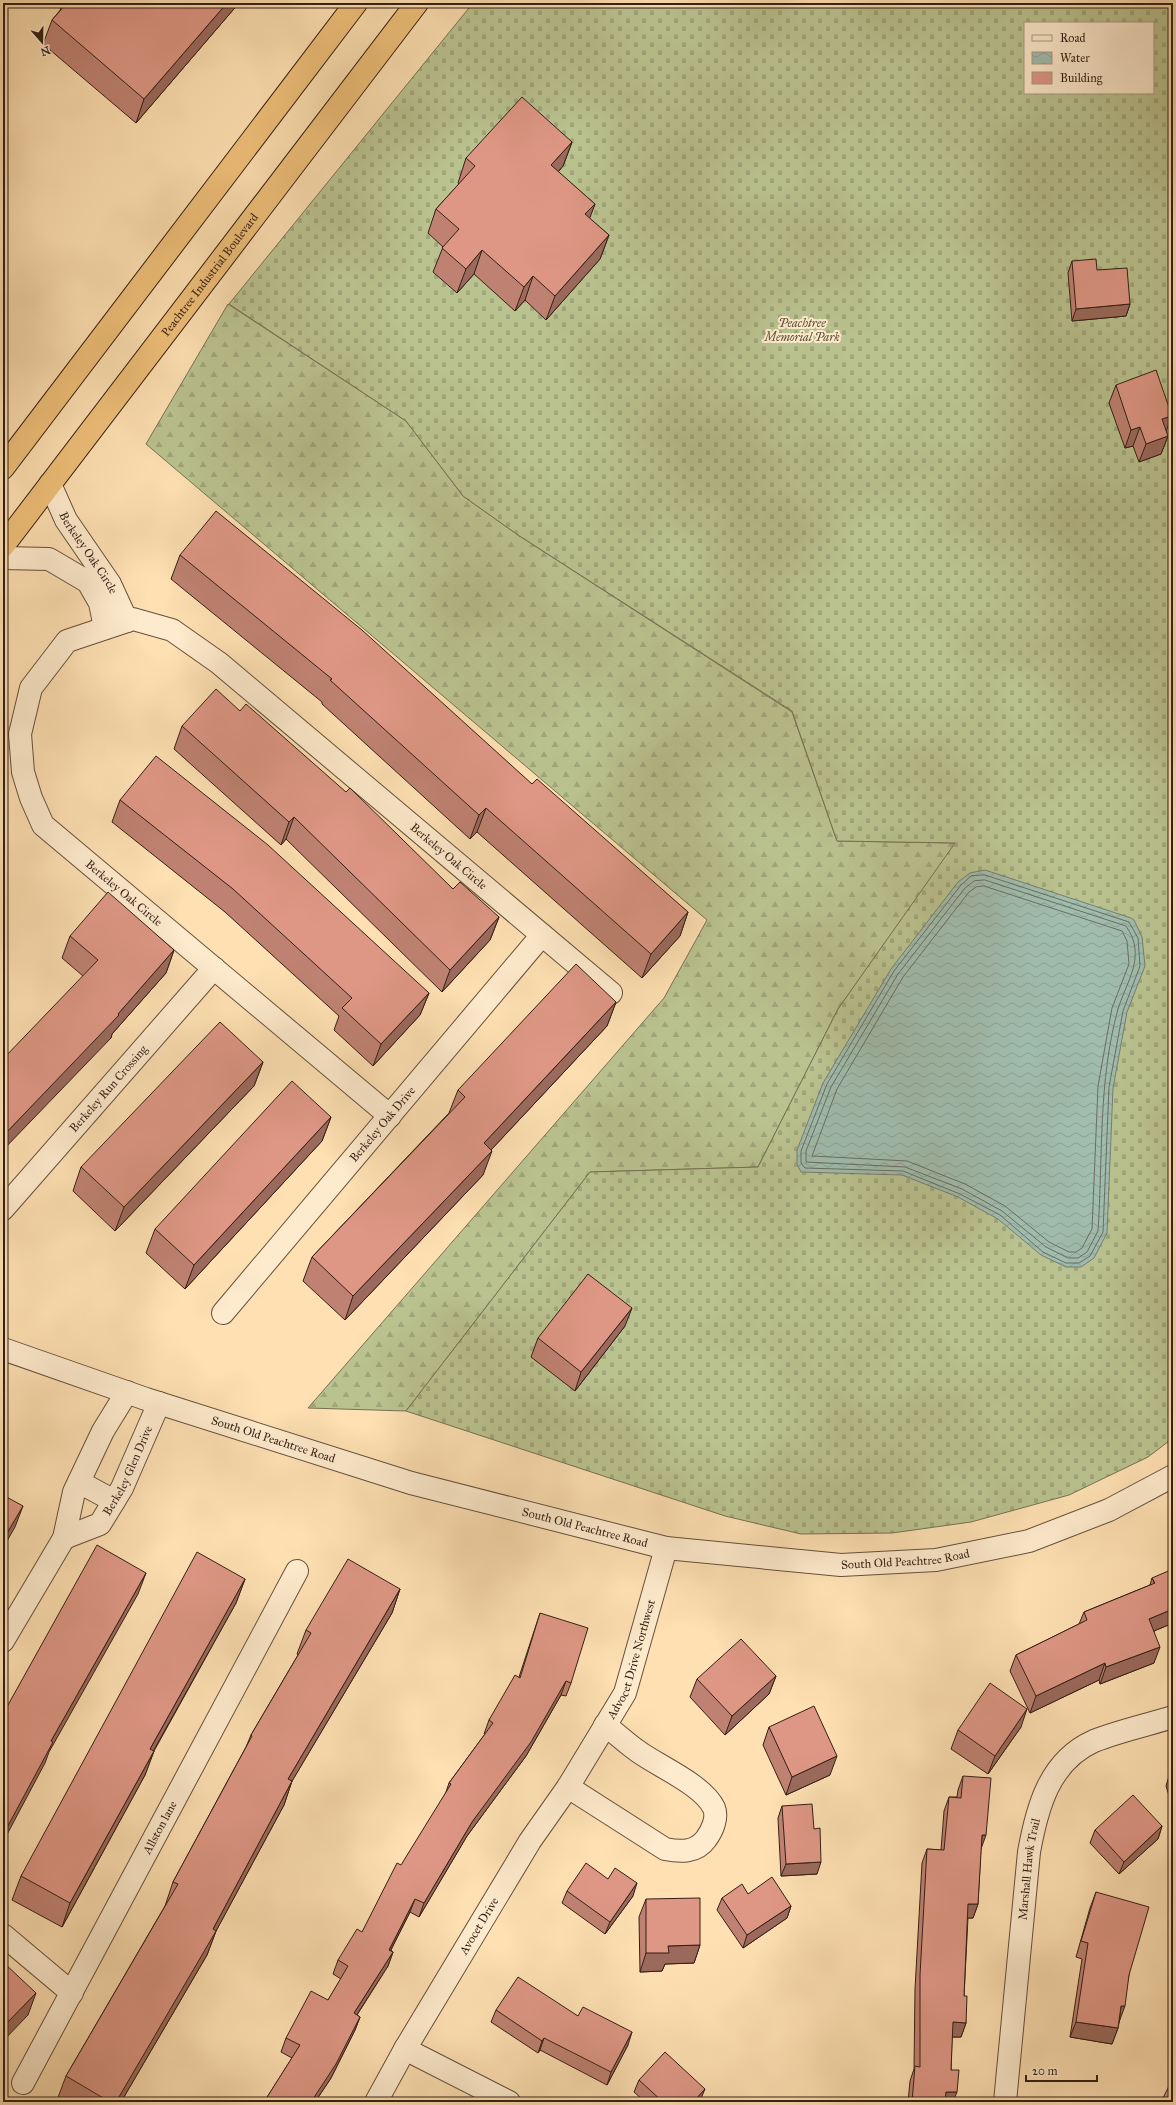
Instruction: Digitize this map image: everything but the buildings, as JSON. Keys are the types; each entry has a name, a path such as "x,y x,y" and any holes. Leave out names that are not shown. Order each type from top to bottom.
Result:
{"highway":[{"path":"3,468 356,3"},
{"name":"Peachtree Industrial Boulevard","path":"3,546 417,3"}],"street":[{"name":"Berkeley Oak Circle","path":"50,484 66,520 110,584 127,621"},
{"path":"69,571 88,553"},
{"name":"Berkeley Oak Circle","path":"3,558 48,559 88,582 100,603 105,628"},
{"name":"Berkeley Oak Circle","path":"390,1116 43,825 31,798 23,772 20,734 31,688 67,641 133,618 172,630 219,663 611,993"},
{"name":"Berkeley Oak Drive","path":"223,1314 542,935"},
{"name":"Berkeley Run Crossing","path":"3,1209 214,968"},
{"name":"South Old Peachtree Road","path":"3,1349 159,1403 412,1483 666,1548 841,1565 936,1560 1029,1541 1110,1510 1173,1476"},
{"path":"3,1641 64,1538 74,1492 103,1431 127,1392"},
{"name":"Berkeley Glen Drive","path":"64,1538 100,1524 122,1488 159,1403"},
{"path":"79,1482 114,1501"},
{"name":"Advocet Drive Northwest","path":"568,1787 665,1849 683,1852 696,1848 705,1841 714,1827 714,1809 703,1793 640,1753 606,1725 625,1693 666,1548"},
{"name":"Allston lane","path":"23,2083 297,1571"},
{"name":"Marshall Hawk Trail","path":"1005,2102 1030,1852 1035,1818 1044,1793 1059,1768 1076,1753 1094,1742 1173,1718"},
{"name":"Avocet Drive","path":"376,2102 405,2049 530,1841 568,1787 606,1725"},
{"path":"3,1936 72,1993"},
{"path":"405,2049 509,2102"}],"green space":[{"name":"Peachtree Memorial Park","path":"473,3 1173,3 1173,1438 1148,1457 1069,1495 971,1522 892,1533 801,1534 725,1516 406,1411 590,1172 758,1167 838,1009 955,843 837,841 792,711 518,535 463,496 406,421 229,304"},
{"path":"228,304 406,421 463,496 518,535 792,712 837,841 956,843 838,1009 758,1167 590,1172 406,1411 308,1408 664,998 707,920 146,444"}],"water":[{"path":"985,870 1131,918 1134,920 1142,937 1145,966 1127,1012 1113,1088 1107,1233 1094,1258 1081,1267 1066,1267 1041,1255 998,1219 958,1197 902,1175 801,1172 797,1164 797,1150 823,1083 891,969 958,882 970,873"}]}
